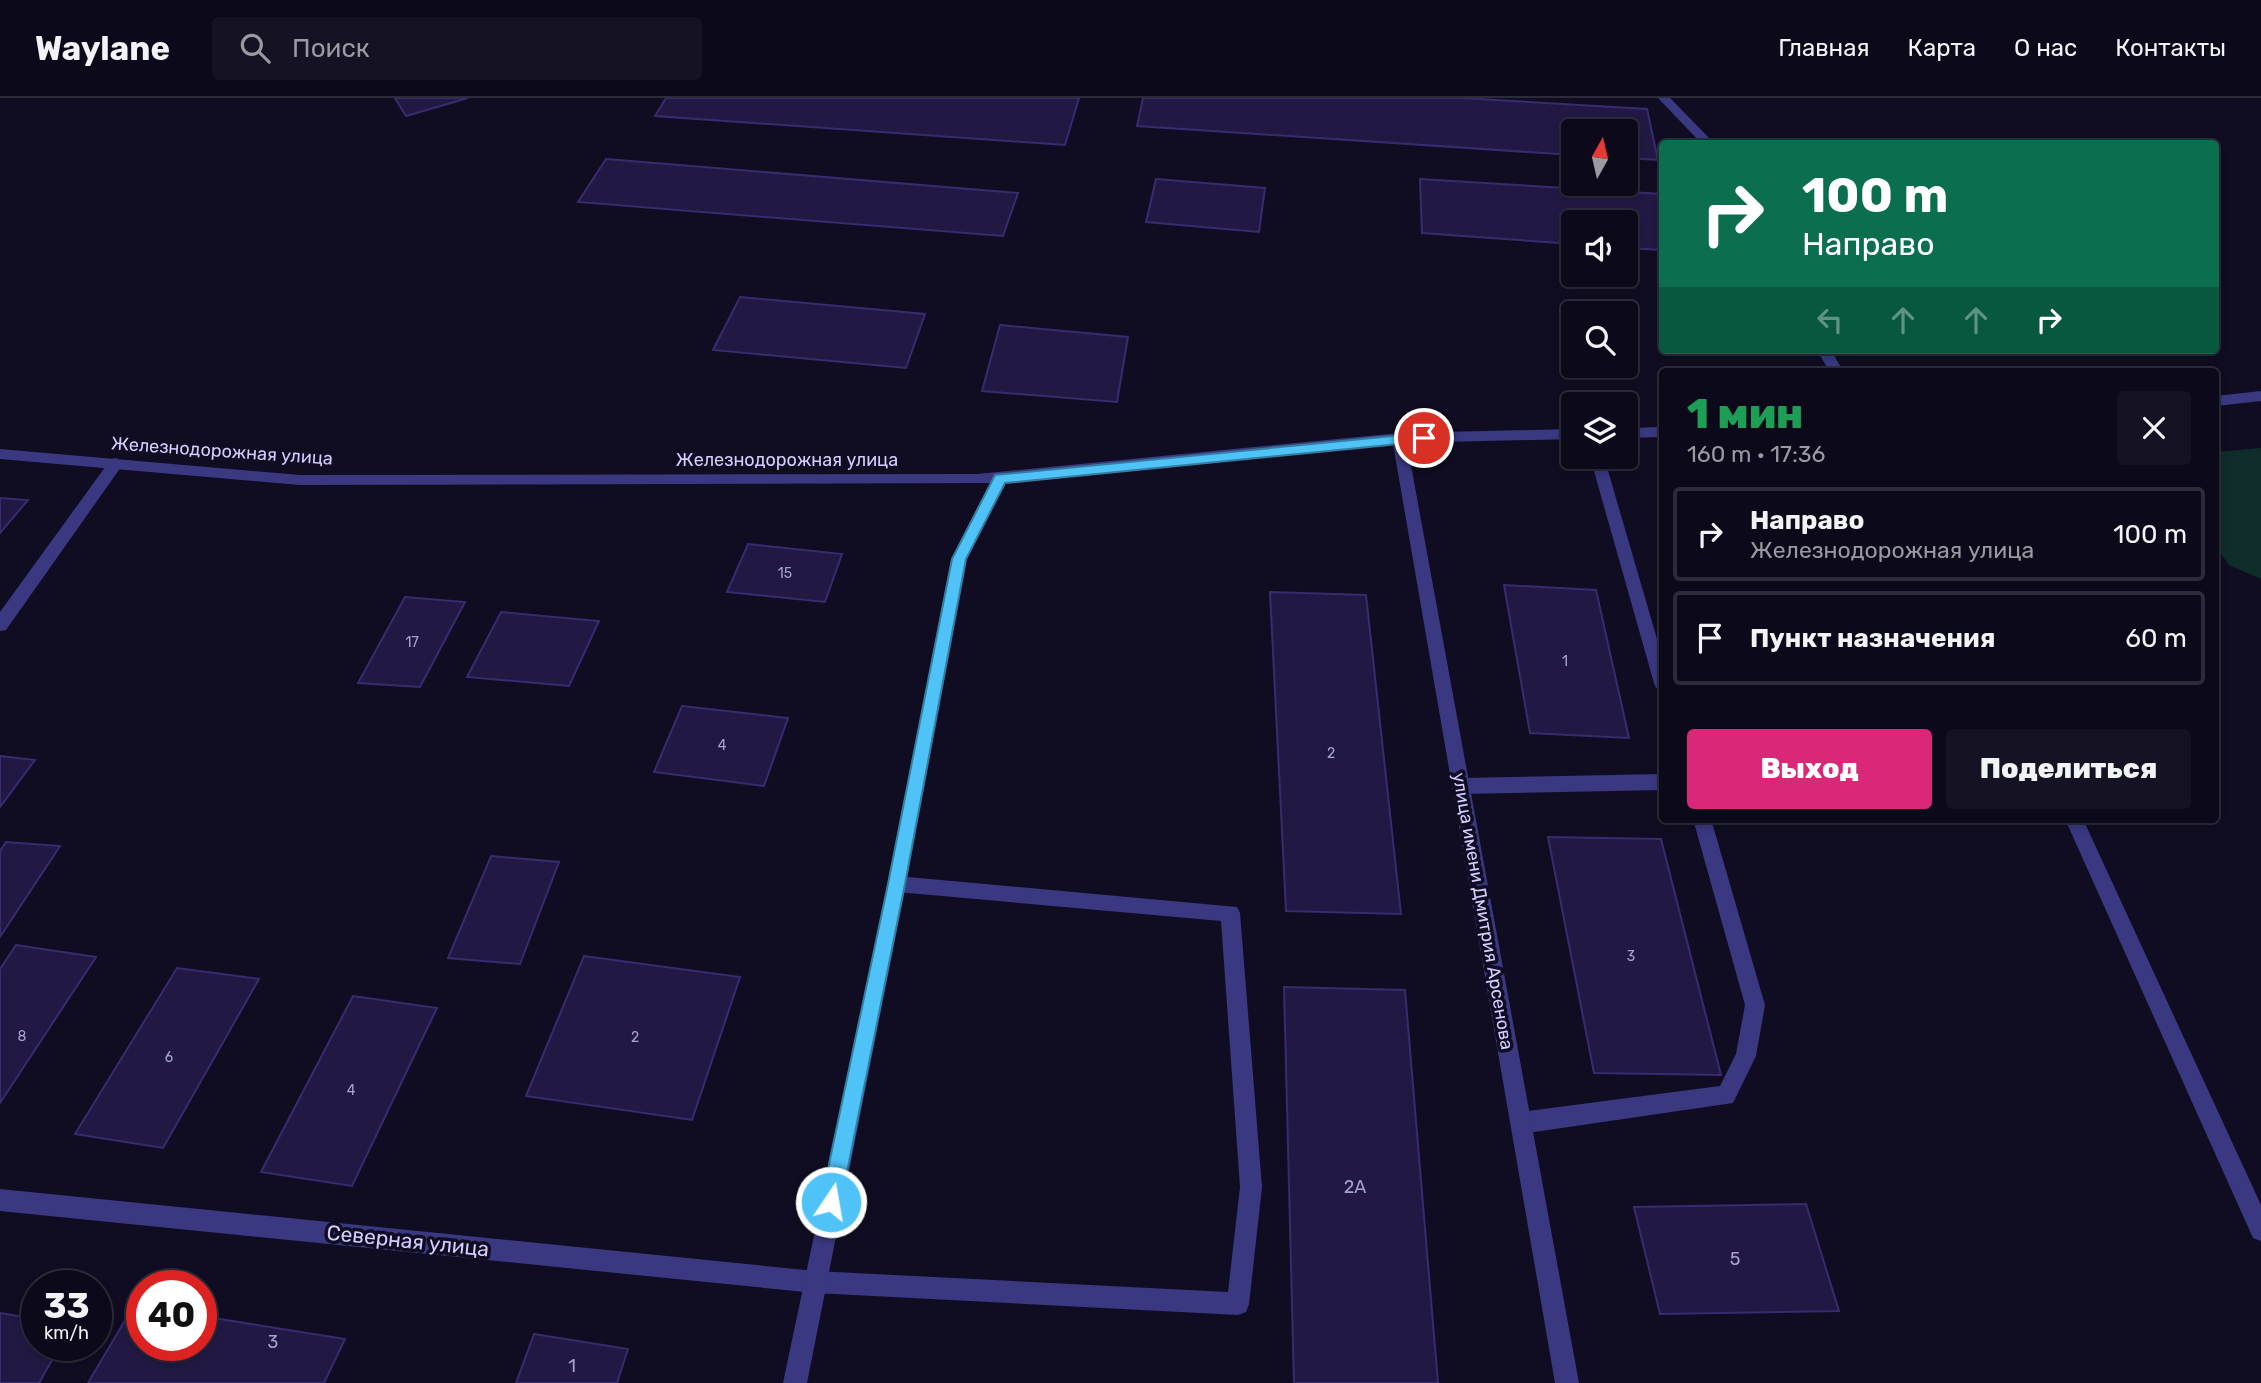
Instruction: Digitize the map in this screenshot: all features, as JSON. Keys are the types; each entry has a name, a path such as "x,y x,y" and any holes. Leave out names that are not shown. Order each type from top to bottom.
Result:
{"street":[{"path":"1664,98 1705,140"},
{"path":"2219,401 2261,396"},
{"path":"1638,433 1659,432"},
{"name":"Железнодорожная улица","path":"0,454 300,480 1000,478 1399,438 1561,434"},
{"name":"улица имени Дмитрия Арсенова","path":"1399,438 1567,1383"},
{"path":"0,625 116,463"},
{"path":"1600,469 1659,673"},
{"path":"795,1383 897,884 959,559 1000,478"},
{"path":"1461,786 1659,782"},
{"path":"1521,1123 1726,1096 1746,1056 1755,1004 1703,823"},
{"path":"2075,823 2261,1230"},
{"name":"Северная улица","path":"0,1200 815,1282 1238,1304 1251,1187 1230,913 897,884"}],"green space":[{"path":"2261,448 2261,579 2229,565 2219,551 2219,452"}],"building":[{"path":"395,98 468,98 406,116"},
{"path":"666,98 1079,98 1065,145 655,116"},
{"path":"1143,98 1462,98 1647,109 1658,160 1638,159 1638,119 1561,119 1561,154 1137,126"},
{"path":"606,159 1018,193 1003,236 578,202"},
{"path":"1156,179 1265,188 1259,232 1146,222"},
{"path":"1420,179 1561,188 1561,196 1659,194 1659,250 1638,249 1638,210 1561,210 1561,243 1422,233"},
{"path":"740,297 925,314 906,368 713,350"},
{"path":"1000,325 1128,337 1117,402 982,391"},
{"path":"0,498 28,500 0,533"},
{"path":"748,544 842,554 825,602 727,592"},
{"path":"1504,585 1596,590 1629,738 1530,733"},
{"path":"1270,592 1366,595 1401,914 1286,911"},
{"path":"405,597 465,602 420,687 358,683"},
{"path":"501,612 599,621 569,686 467,677"},
{"path":"682,706 788,718 764,786 654,772"},
{"path":"0,756 35,760 0,807"},
{"path":"1548,837 1661,839 1721,1075 1594,1073"},
{"path":"6,842 60,846 0,937 0,851"},
{"path":"491,856 559,862 520,964 448,958"},
{"path":"16,945 96,957 0,1103 0,969"},
{"path":"584,956 740,977 692,1120 526,1096"},
{"path":"177,968 259,979 163,1148 75,1134"},
{"path":"1284,987 1405,990 1438,1383 1294,1383"},
{"path":"353,996 437,1008 352,1186 261,1172"},
{"path":"1806,1204 1839,1311 1660,1314 1634,1207"},
{"path":"0,1313 21,1316 21,1361 51,1361 39,1383 0,1383"},
{"path":"126,1319 126,1361 217,1361 217,1319 345,1339 324,1383 88,1383 101,1361 112,1361 112,1342"},
{"path":"534,1334 628,1349 617,1383 516,1383"}],"route":[{"path":"831,1202 897,884 959,559 1000,478 1399,438 1424,438"}]}
